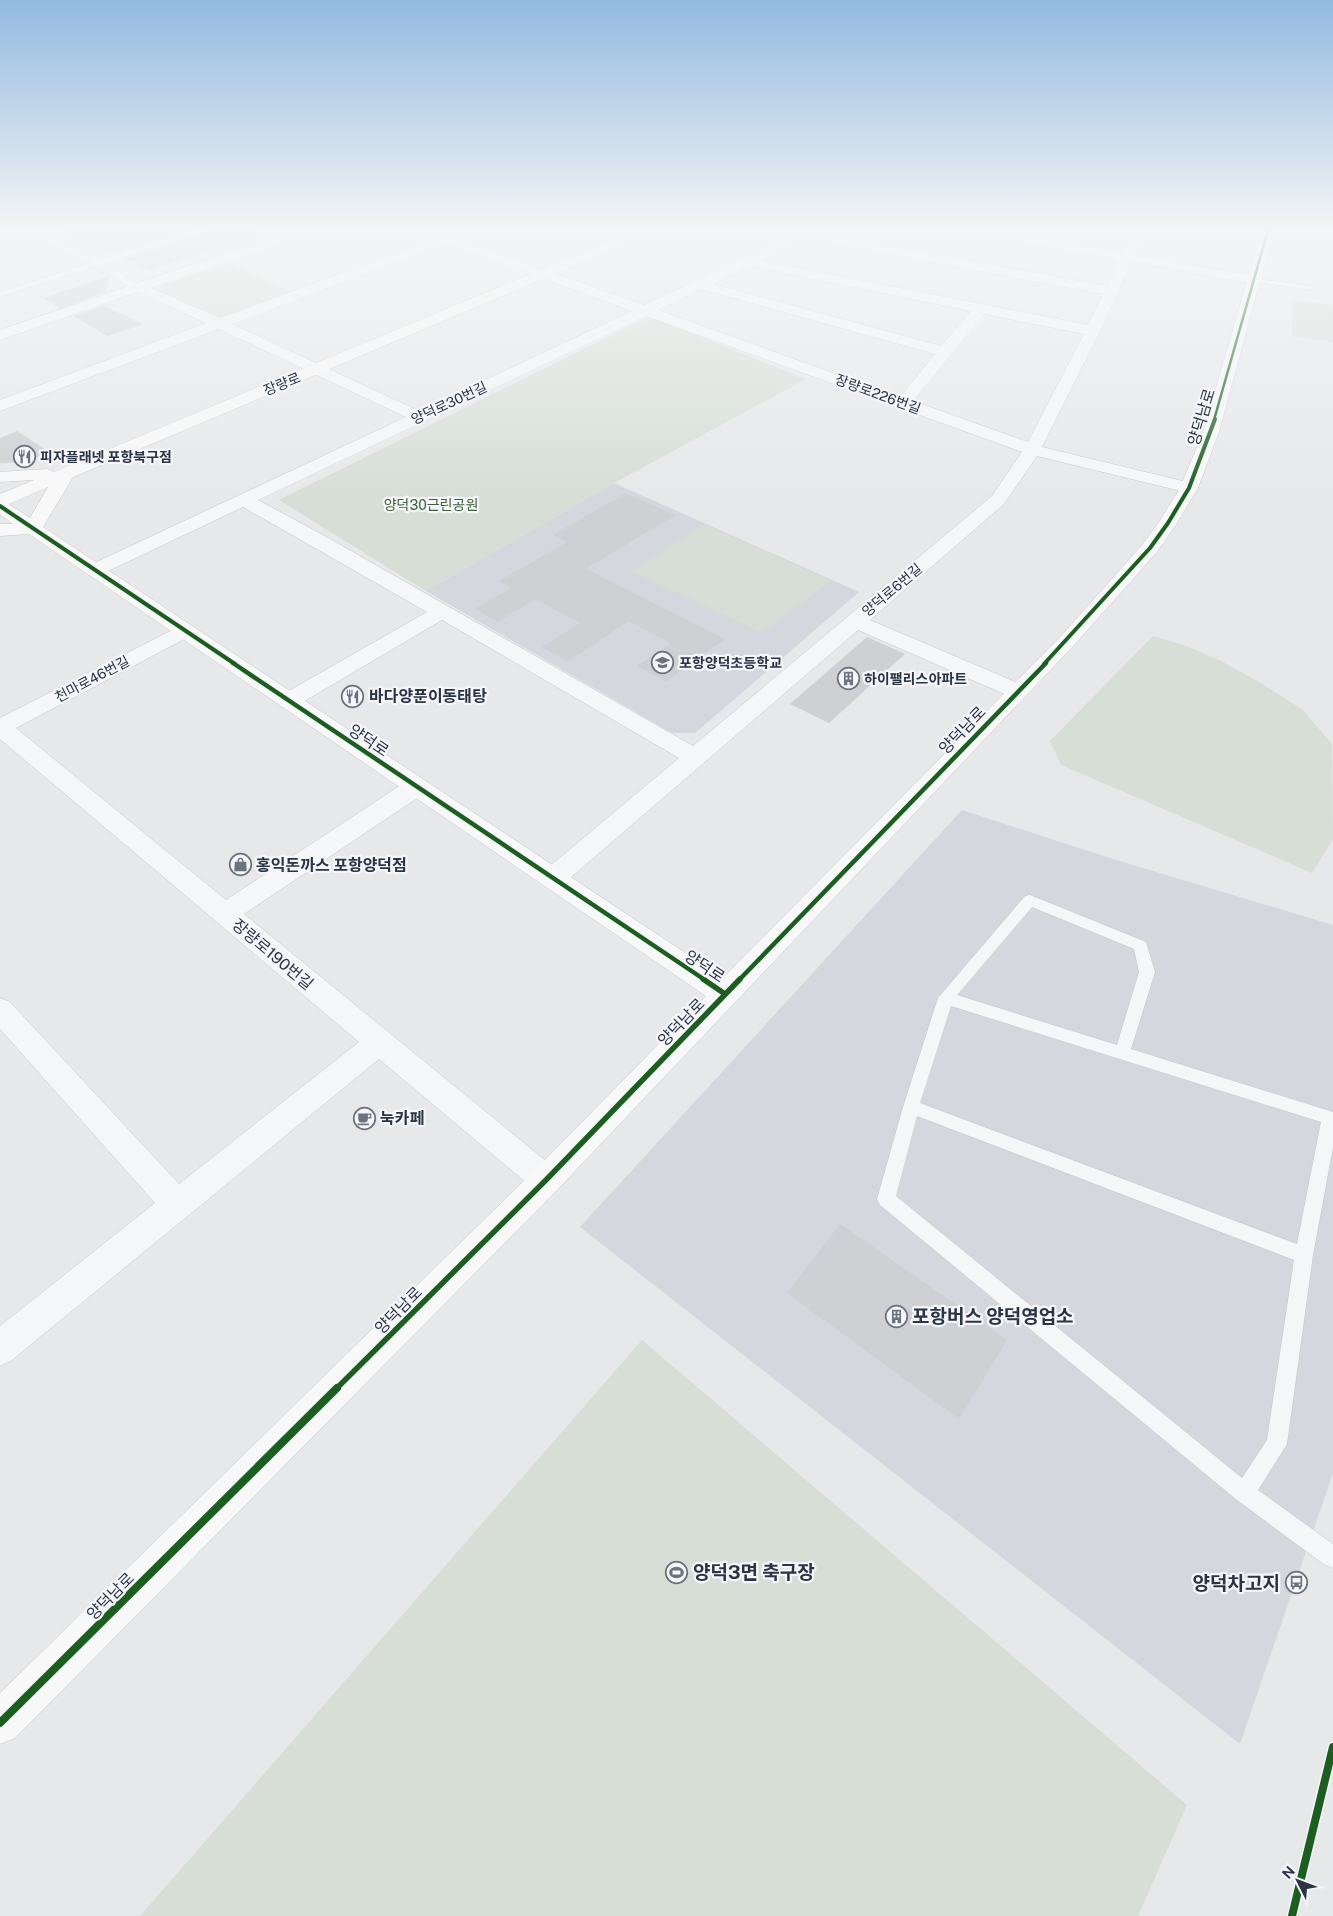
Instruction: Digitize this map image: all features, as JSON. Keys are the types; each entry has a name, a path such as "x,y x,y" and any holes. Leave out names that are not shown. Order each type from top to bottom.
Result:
{"street":[{"path":"0,335 45,319"},
{"path":"206,319 319,369 419,417"},
{"path":"0,406 233,319"},
{"name":"장량로","path":"0,501 436,319"},
{"name":"양덕로30번길","path":"95,570 628,319"},
{"name":"장량로226번길","path":"674,319 1032,450 1189,488"},
{"path":"826,319 945,352"},
{"path":"903,403 972,319"},
{"path":"1037,319 1093,331"},
{"name":"양덕로6번길","path":"553,878 984,514 1008,488 1032,450 1098,319"},
{"name":"양덕남로","path":"0,1723 546,1180 1068,640 1132,570 1168,524 1189,488 1211,432 1243,319"},
{"path":"0,477 66,473"},
{"path":"0,530 33,528 66,473"},
{"path":"244,500 696,758"},
{"name":"양덕로","path":"0,506 724,994"},
{"path":"288,700 441,612"},
{"path":"855,621 1017,691"},
{"name":"천마로46번길","path":"0,727 185,631"},
{"name":"장량로190번길","path":"0,727 546,1180"},
{"path":"224,914 416,787"},
{"path":"0,1010 177,1205"},
{"path":"0,1348 379,1042"}],"lane":[{"path":"1122,1053 1146,972 1141,946 1030,900 946,998 911,1107 886,1199 1244,1493 1333,1557"},
{"path":"946,998 1330,1118 1304,1255 1277,1444 1244,1493"},
{"path":"911,1107 1304,1255"}],"shaded area":[{"name":"포항양덕초등학교","path":"614,483 859,592 695,733 672,733 426,591"},
{"path":"962,810 1113,859 1333,925 1333,1473 1240,1744 580,1227"}],"green space":[{"name":"양덕30근린공원","path":"643,319 657,319 806,379 614,483 426,591 279,500"},
{"path":"1292,319 1333,319 1333,342 1292,336"},
{"path":"704,524 831,581 761,633 632,571"},
{"path":"1153,636 1187,646 1221,661 1259,682 1303,710 1332,744 1333,839 1312,873 1061,765 1050,741"},
{"name":"양덕3면 축구장","path":"642,1340 1187,1805 1138,1916 140,1916"}],"building":[{"path":"80,319 133,319 143,324 107,336"},
{"path":"17,431 49,452 25,462 0,463 0,438"},
{"path":"626,493 675,515 586,569 725,639 666,682 637,666 671,643 629,621 568,662 542,647 580,623 536,599 498,622 475,609 511,588 499,581 567,542 553,535"},
{"name":"하이팰리스아파트","path":"867,637 905,654 829,723 790,704"},
{"name":"포항버스 양덕영업소","path":"840,1224 1007,1340 959,1419 787,1293"}],"cycle path":[{"path":"0,1723 546,1180 1068,640 1150,548 1189,488 1211,432 1243,319"},
{"path":"0,506 725,994"},
{"path":"1292,1916 1333,1747"}],"place":[{"name":"피자플래넷 포항북구점","path":"24,457"},
{"name":"포항양덕초등학교","path":"663,663"},
{"name":"하이팰리스아파트","path":"848,679"},
{"name":"바다양푼이동태탕","path":"353,696"},
{"name":"홍익돈까스 포항양덕점","path":"240,865"},
{"name":"눅카페","path":"364,1118"},
{"name":"포항버스 양덕영업소","path":"896,1316"},
{"name":"양덕3면 축구장","path":"677,1572"},
{"name":"양덕차고지","path":"1296,1583"}]}
